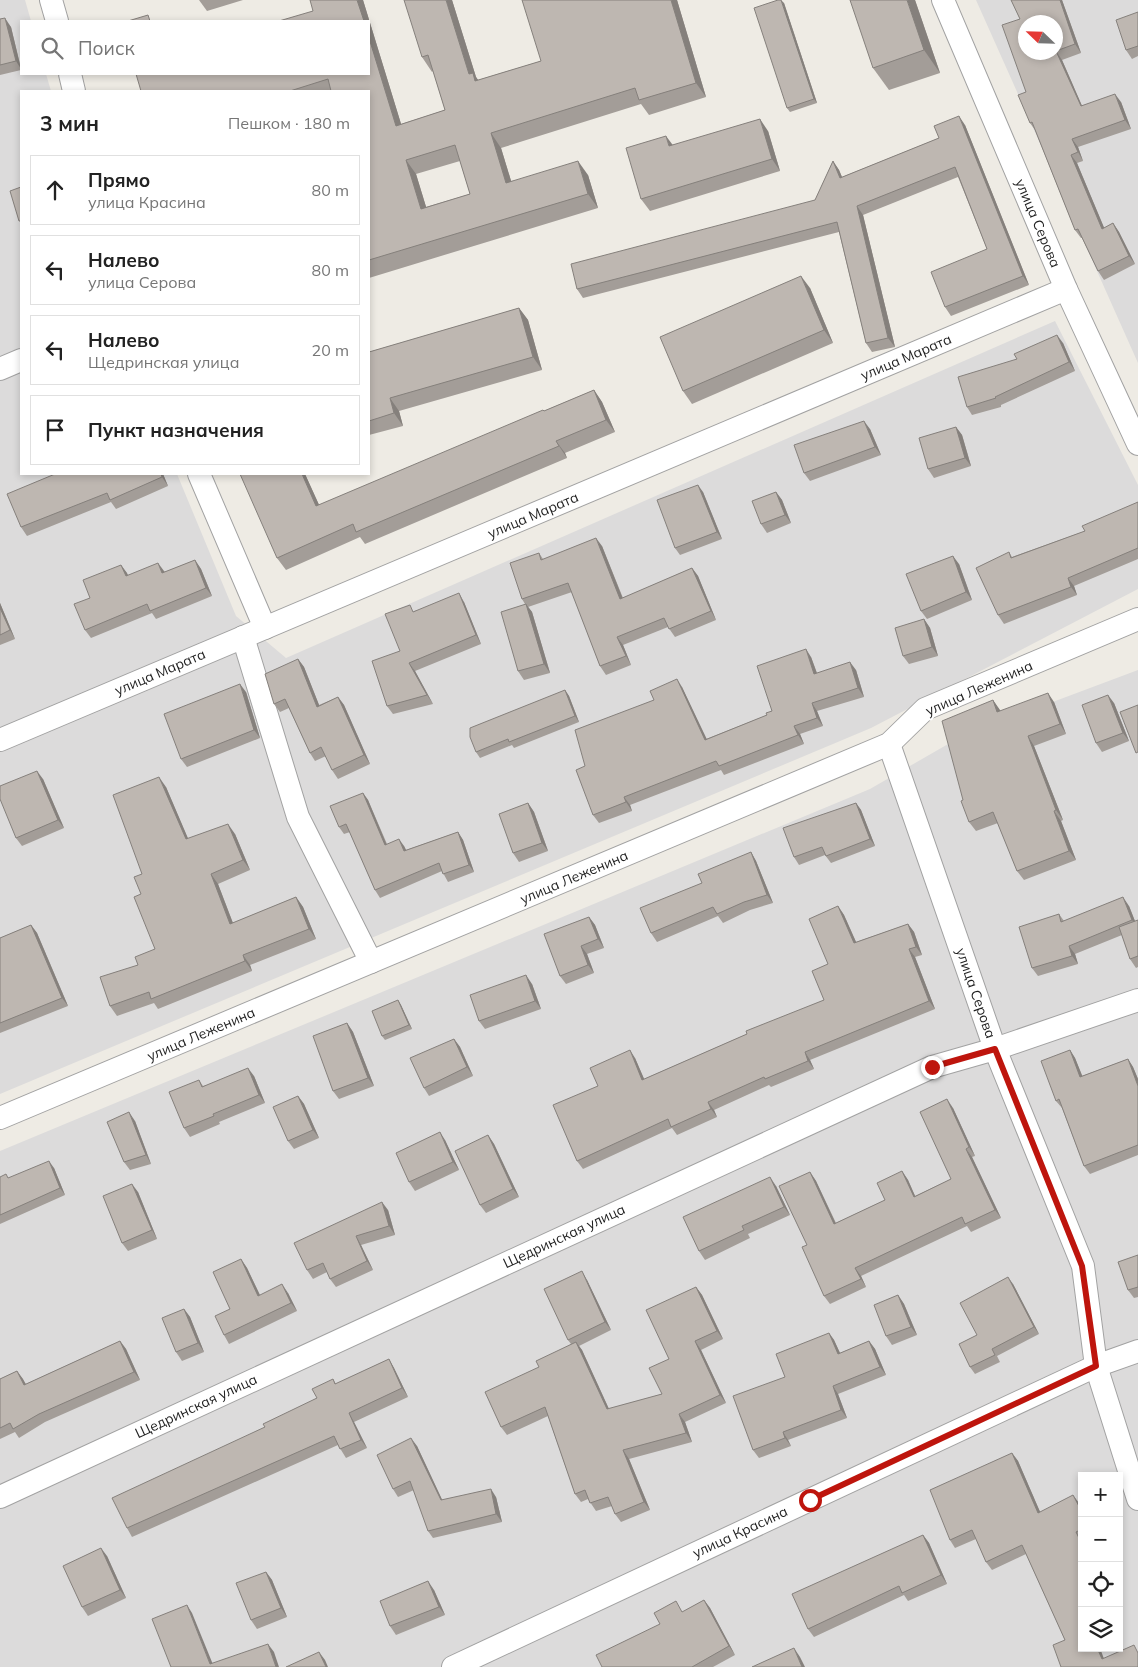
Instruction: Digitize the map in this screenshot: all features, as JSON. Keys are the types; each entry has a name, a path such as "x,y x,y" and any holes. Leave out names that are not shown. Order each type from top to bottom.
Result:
{"street":[{"path":"51,0 57,20"},
{"name":"улица Серова","path":"943,0 1066,289 1138,444"},
{"path":"70,75 74,90"},
{"name":"улица Марата","path":"0,740 1066,289"},
{"path":"0,369 20,360"},
{"path":"199,475 265,628"},
{"name":"улица Леженина","path":"0,1118 889,744 925,709 1138,619"},
{"path":"243,637 298,817 371,962"},
{"name":"улица Серова","path":"889,744 995,1049 1082,1266 1096,1366 1138,1499"},
{"name":"Щедринская улица","path":"0,1497 932,1067 995,1049 1138,1000"},
{"name":"улица Красина","path":"454,1667 1096,1366 1138,1351"}],"shaded area":[{"path":"0,0 25,0 31,20 20,20 20,75 46,75 51,90 20,90 20,475 177,475 236,616 286,658 1055,321 1138,485 1138,589 871,728 0,1094"},
{"path":"976,0 1138,0 1138,363"},
{"path":"1138,670 1138,1667 0,1667 0,1151 870,789 962,736"}],"building":[{"path":"310,0 357,0 364,20 282,20 313,11"},
{"path":"404,0 446,0 469,74 473,73 475,81 541,61 522,0 671,0 696,83 639,100 635,88 491,133 506,183 578,161 588,194 370,260 370,90 331,90 328,79 293,90 141,90 136,75 370,75 370,41 396,126 445,110 428,55 422,57","holes":["455,145 470,194 421,209 406,160"]},
{"path":"781,0 814,99 787,108 754,8"},
{"path":"850,0 907,0 924,50 873,68"},
{"path":"1011,0 1060,0 1075,44 1063,48 1063,15 1018,15"},
{"path":"1138,12 1138,46 1126,50 1116,20"},
{"path":"148,15 150,20 131,20"},
{"path":"5,18 16,61 0,65 0,19"},
{"path":"1018,20 1018,60 1060,60 1081,106 1115,94 1125,120 1072,139 1078,152 1071,155 1102,229 1113,223 1129,256 1098,271 1078,229 1075,230 1032,122 1030,123 1018,95 1026,92 1002,25"},
{"path":"959,116 1023,276 945,307 931,272 987,249 955,167 857,206 888,338 866,343 837,222 577,289 571,264 815,200 833,161 840,178 939,138 934,126"},
{"path":"760,119 772,159 641,199 626,148 666,136 669,146"},
{"path":"20,187 20,221 19,221 10,191"},
{"path":"801,276 824,330 683,391 660,337"},
{"path":"519,308 533,357 390,398 394,413 370,421 370,352"},
{"path":"1057,335 1069,362 996,398 967,407 958,377 1017,359 1014,354"},
{"path":"594,390 606,420 556,441 559,446 356,532 353,524 277,558 240,475 302,475 316,506"},
{"path":"864,421 875,447 804,473 794,445"},
{"path":"956,427 965,458 928,469 919,438"},
{"path":"53,475 161,475 162,477 110,500 107,493 21,527 7,494"},
{"path":"698,485 717,532 675,548 657,500"},
{"path":"776,492 785,515 761,524 752,501"},
{"path":"1138,502 1138,548 1068,578 1071,587 998,615 976,568 1009,552 1011,558 1085,531 1082,526"},
{"path":"596,538 620,599 692,568 711,611 669,629 664,618 617,637 626,656 600,666 568,583 522,599 510,563 539,553 541,560"},
{"path":"953,556 966,592 921,611 906,574"},
{"path":"195,560 206,588 150,611 147,604 85,630 74,604 90,598 83,580 121,565 126,576 158,563 162,573"},
{"path":"459,593 476,635 409,663 427,695 387,706 372,661 400,651 385,614 410,605 413,612"},
{"path":"526,604 544,664 518,671 501,612"},
{"path":"0,608 10,630 0,635"},
{"path":"924,619 932,647 903,656 895,628"},
{"path":"806,649 814,674 850,662 858,688 812,703 817,718 794,726 798,735 719,766 716,761 624,797 626,802 593,815 576,770 585,766 575,730 654,700 650,691 677,679 705,740 767,715 766,713 772,711 757,666"},
{"path":"298,659 317,707 338,697 364,755 332,770 321,747 310,753 285,699 274,704 265,674"},
{"path":"240,684 254,730 181,759 164,714"},
{"path":"565,690 575,716 509,742 508,739 476,752 470,737 470,728"},
{"path":"1048,693 1060,724 1028,736 1056,810 1054,811 1069,851 1017,871 993,812 969,822 961,801 963,800 942,721 993,700 997,712"},
{"path":"1108,695 1123,733 1096,743 1082,705"},
{"path":"1138,705 1138,752 1136,753 1120,712"},
{"path":"37,771 58,820 16,838 0,799 0,786"},
{"path":"159,777 186,839 228,824 243,860 211,874 230,924 296,897 309,929 243,955 245,961 151,999 149,992 110,1006 100,977 138,965 135,957 155,949 134,897 141,894 134,877 142,874 113,795"},
{"path":"363,793 385,845 399,839 404,851 458,832 469,865 443,874 439,863 375,890 346,824 339,827 330,806"},
{"path":"528,803 542,843 513,853 499,814"},
{"path":"856,803 870,839 826,856 822,847 794,857 783,828"},
{"path":"751,852 767,895 744,902 717,914 713,907 651,933 640,908 702,883 698,874"},
{"path":"1123,897 1132,920 1069,946 1072,956 1032,968 1019,927 1059,914 1061,922"},
{"path":"838,906 854,943 908,924 916,947 909,949 929,1001 805,1052 808,1061 765,1079 764,1077 708,1102 711,1109 671,1127 668,1119 577,1161 553,1105 598,1086 590,1068 630,1050 642,1080 747,1034 746,1031 824,1000 812,971 828,964 809,919"},
{"path":"589,917 598,939 581,946 588,965 560,976 544,934"},
{"path":"1138,920 1138,956 1130,959 1119,927"},
{"path":"31,925 62,998 0,1023 0,938"},
{"path":"526,975 535,1001 479,1021 470,995"},
{"path":"398,1000 409,1025 382,1036 372,1011"},
{"path":"347,1023 368,1078 333,1091 313,1036"},
{"path":"454,1039 467,1067 424,1088 410,1058"},
{"path":"1070,1050 1080,1077 1128,1059 1138,1086 1138,1145 1084,1166 1059,1099 1056,1101 1041,1061"},
{"path":"248,1068 259,1095 184,1128 169,1092 199,1080 202,1087"},
{"path":"298,1096 313,1130 288,1141 273,1107"},
{"path":"947,1099 969,1147 966,1149 995,1210 965,1224 962,1217 855,1268 861,1279 824,1296 802,1247 807,1245 779,1186 810,1172 834,1224 885,1200 877,1183 902,1171 914,1197 951,1179 920,1112"},
{"path":"129,1112 146,1155 124,1162 107,1122"},
{"path":"440,1132 453,1162 409,1182 396,1153"},
{"path":"488,1135 513,1189 480,1205 455,1151"},
{"path":"49,1161 60,1188 0,1215 0,1177 6,1174 8,1178"},
{"path":"770,1177 784,1207 742,1226 744,1230 699,1251 683,1217"},
{"path":"132,1184 152,1230 122,1243 103,1196"},
{"path":"382,1202 389,1226 356,1236 367,1261 330,1279 323,1263 307,1270 294,1243"},
{"path":"1138,1255 1138,1287 1128,1290 1118,1262"},
{"path":"241,1259 258,1296 282,1284 291,1303 224,1335 215,1316 230,1309 213,1272"},
{"path":"582,1271 605,1322 568,1340 544,1289"},
{"path":"1008,1277 1034,1327 992,1349 995,1355 970,1367 959,1344 977,1335 960,1303"},
{"path":"696,1287 717,1331 695,1341 720,1395 679,1414 686,1433 623,1450 644,1502 615,1514 608,1497 590,1503 585,1490 575,1494 545,1407 501,1427 485,1392 539,1367 536,1361 576,1342 607,1409 662,1394 649,1368 669,1359 646,1310"},
{"path":"898,1295 911,1327 886,1336 874,1305"},
{"path":"184,1309 198,1343 176,1352 162,1318"},
{"path":"829,1333 838,1354 869,1341 880,1367 833,1386 841,1410 783,1432 785,1438 753,1450 733,1396 785,1377 776,1354"},
{"path":"120,1341 134,1372 39,1414 13,1429 10,1423 0,1428 0,1379 17,1371 24,1385"},
{"path":"389,1359 402,1388 349,1413 361,1440 340,1449 334,1436 127,1528 112,1498 265,1427 263,1424 317,1398 312,1389 333,1379 335,1384"},
{"path":"411,1438 441,1500 491,1489 496,1514 428,1531 410,1481 393,1489 377,1455"},
{"path":"1012,1453 1038,1513 1073,1495 1078,1504 1078,1531 1076,1532 1078,1536 1078,1652 1099,1652 1102,1659 1118,1652 1123,1652 1123,1650 1134,1645 1138,1653 1138,1667 1061,1667 1053,1645 1065,1640 1022,1545 986,1562 972,1530 950,1540 930,1490"},
{"path":"923,1535 941,1575 902,1593 899,1586 808,1629 792,1594"},
{"path":"101,1548 120,1590 82,1607 63,1566"},
{"path":"266,1572 281,1608 251,1620 236,1583"},
{"path":"428,1581 439,1607 390,1626 380,1601"},
{"path":"704,1600 729,1646 692,1667 602,1667 596,1655 660,1624 654,1613 676,1601 682,1612"},
{"path":"187,1605 210,1664 268,1644 276,1667 171,1667 152,1619"},
{"path":"794,1648 802,1667 752,1667"},
{"path":"319,1652 326,1667 286,1667"}],"route":[{"path":"810,1500 1096,1366 1082,1266 995,1049 932,1067"}]}
